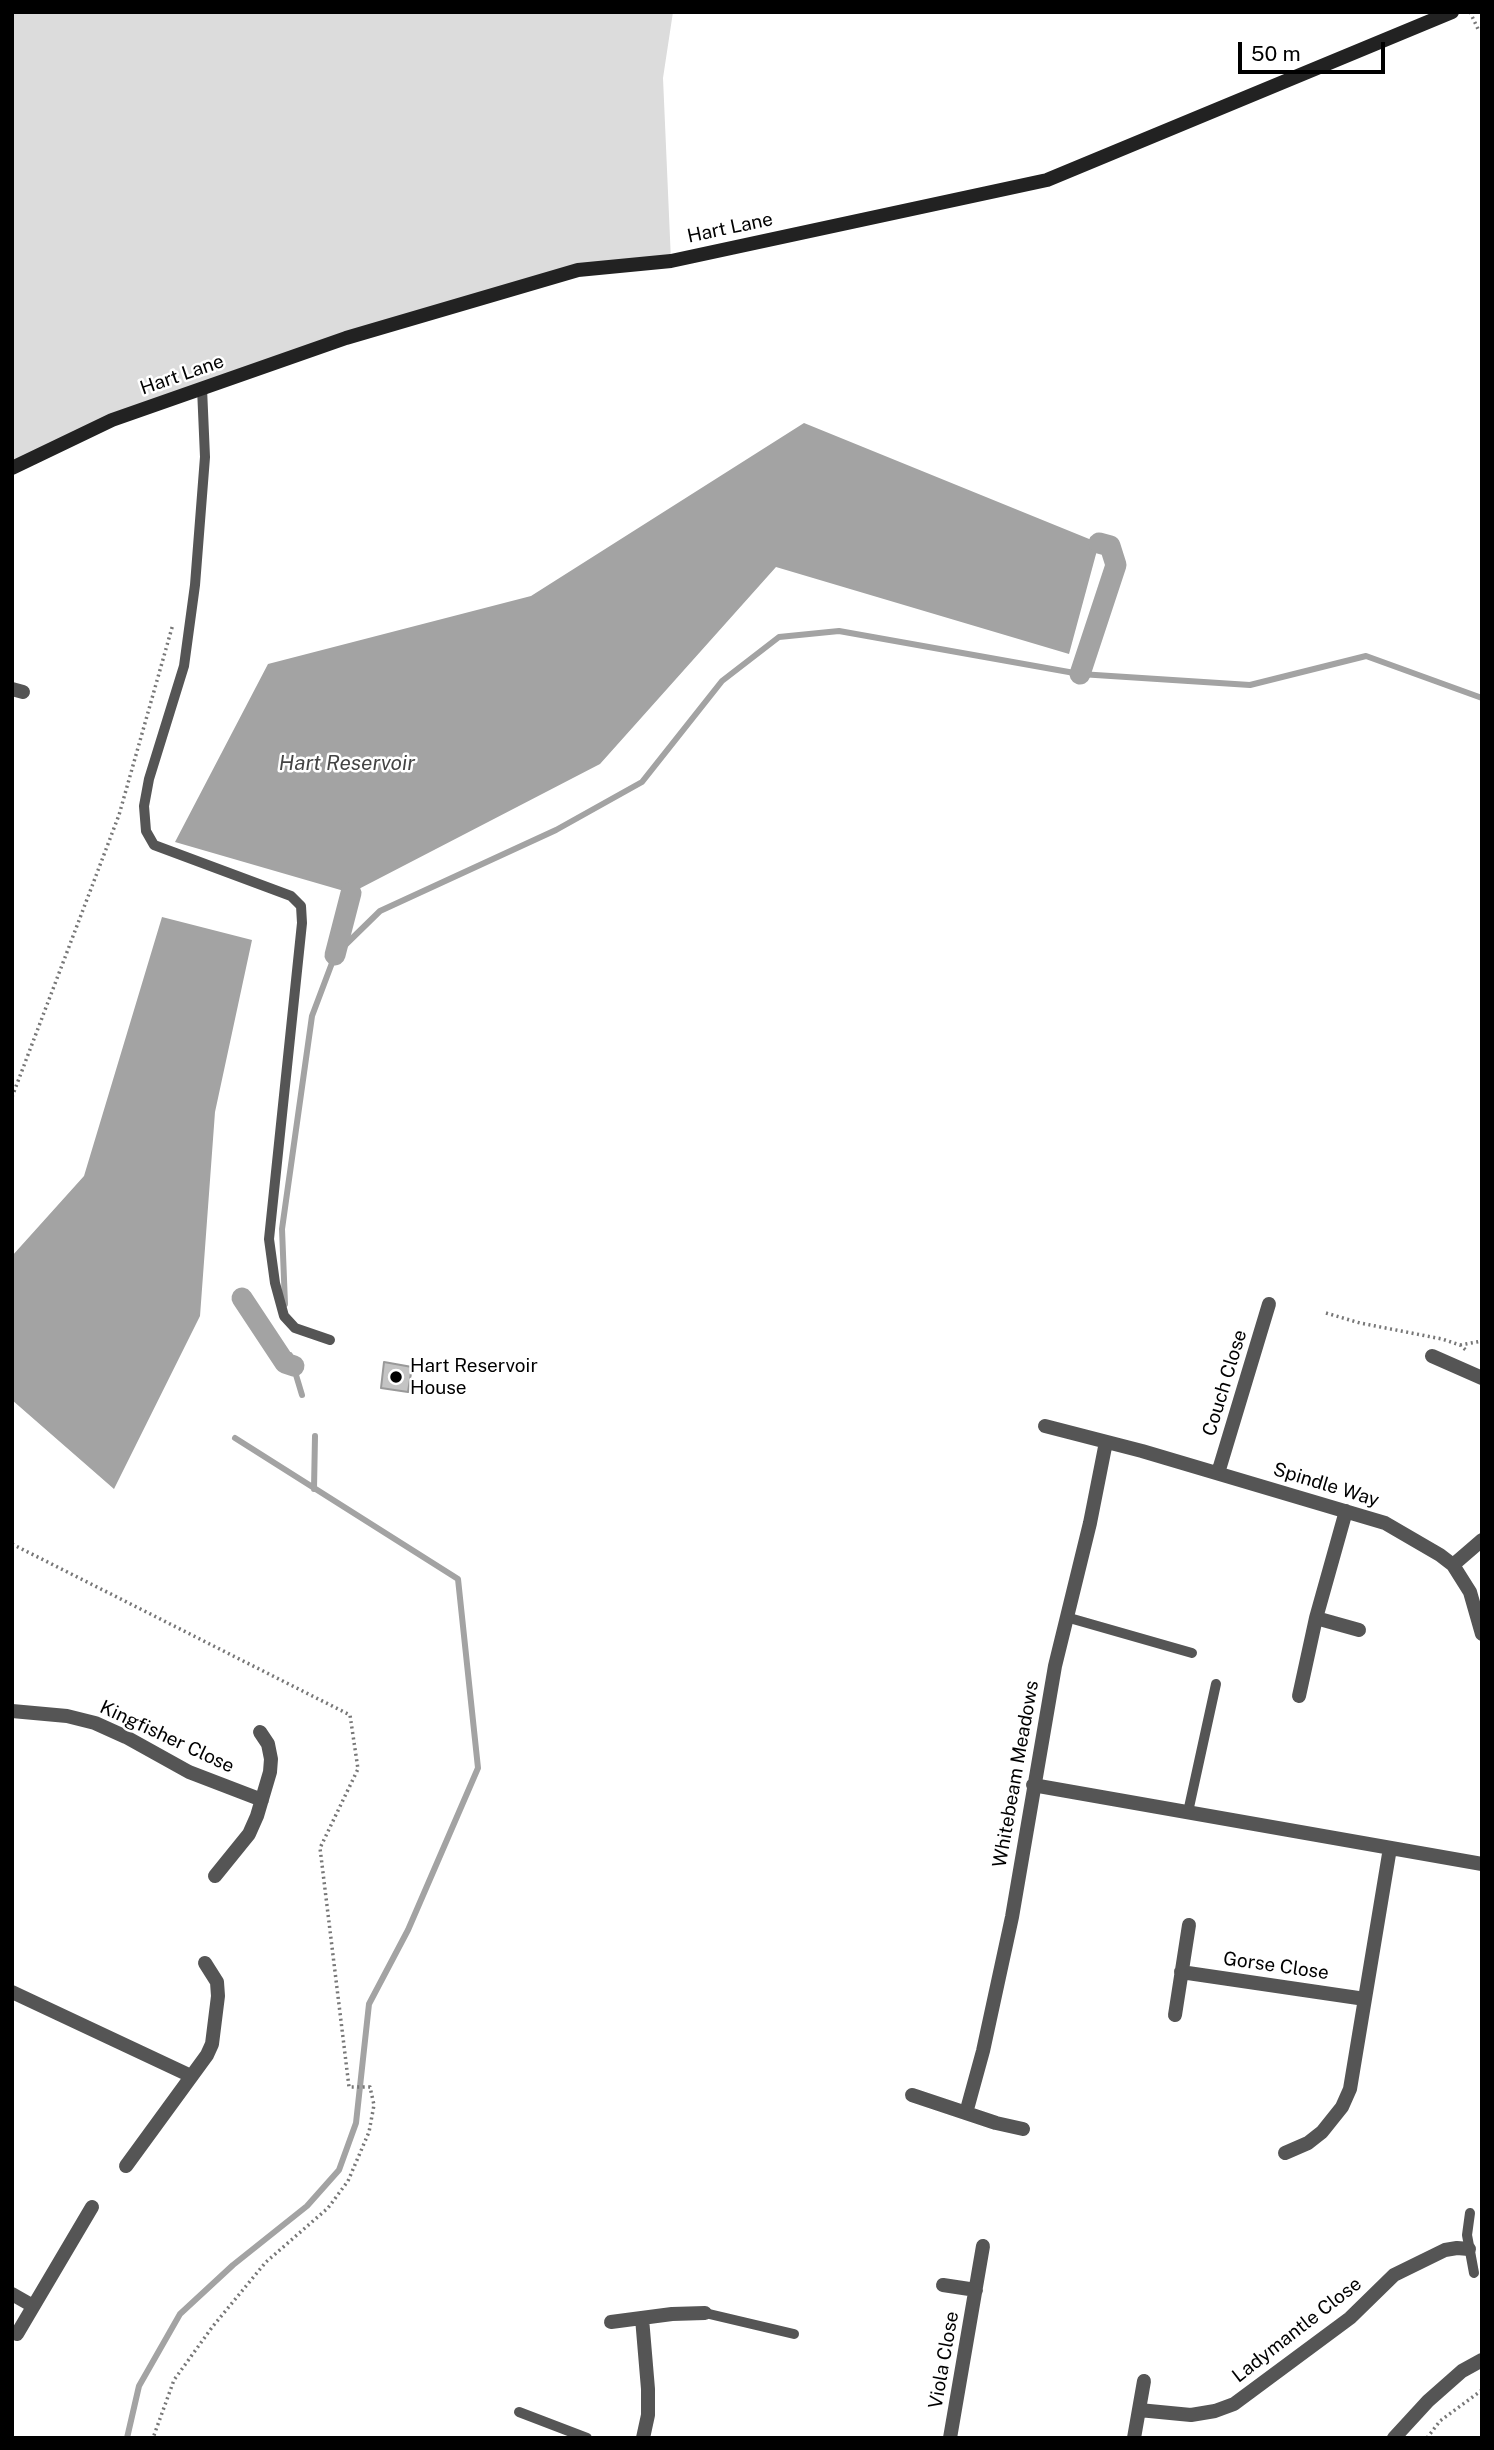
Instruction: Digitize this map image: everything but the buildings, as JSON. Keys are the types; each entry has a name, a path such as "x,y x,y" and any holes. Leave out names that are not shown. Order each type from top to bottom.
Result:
{"street":[{"name":"Hart Lane","path":"12,468 111,420 202,388 346,338 578,270 671,261 1046,180 1452,12"},
{"name":"Couch Close","path":"1218,1473 1269,1304"},
{"path":"1432,1356 1482,1378"},
{"name":"Spindle Way","path":"1045,1426 1218,1473 1385,1523 1453,1565 1470,1592 1482,1634"},
{"name":"Whitebeam Meadows","path":"966,2113 1012,1917 1048,1702 1106,1442"},
{"path":"1299,1696 1316,1618 1346,1511"},
{"path":"1453,1565 1482,1540"},
{"path":"1316,1618 1359,1630"},
{"name":"Kingfisher Close","path":"12,1711 67,1716 95,1723 127,1737 189,1772 262,1800"},
{"path":"215,1876 249,1834 262,1800 271,1759 268,1744 260,1732"},
{"path":"1033,1785 1482,1864"},
{"path":"1285,2152 1308,2143 1333,2120 1350,2089 1390,1848"},
{"path":"1175,2015 1189,1925"},
{"path":"126,2166 207,2055 215,2025 218,1996 217,1982 205,1963"},
{"name":"Gorse Close","path":"1181,1972 1366,1998"},
{"path":"12,1992 191,2076"},
{"path":"912,2095 996,2123 1023,2129"},
{"path":"17,2334 93,2207"},
{"name":"Viola Close","path":"950,2438 983,2246"},
{"name":"Ladymantle Close","path":"1139,2410 1191,2415 1215,2412 1234,2404 1350,2318 1394,2275 1445,2250 1469,2249"},
{"name":"Viola Close","path":"943,2285 976,2290"},
{"path":"12,2294 33,2306"},
{"path":"611,2322 705,2313"},
{"path":"642,2318 648,2389 648,2415 643,2438"},
{"path":"1394,2438 1462,2371 1482,2360"},
{"path":"1134,2438 1144,2381"}],"lane":[{"path":"202,388 205,457 184,666 149,779 144,806 146,831 154,845 291,896 301,906 302,923 269,1239 275,1283 284,1316 295,1328 330,1340"},
{"path":"1066,1617 1192,1653"},
{"path":"1188,1812 1216,1684"},
{"path":"1470,2213 1467,2235 1474,2273"},
{"path":"705,2313 794,2334"},
{"path":"519,2412 587,2438"}],"path":[{"path":"1470,12 1478,29"},
{"path":"12,1097 119,815 176,614"},
{"path":"1326,1313 1460,1345 1482,1341"},
{"path":"12,1544 350,1715 358,1769 320,1848 349,2087 370,2087 374,2105 369,2132 348,2181 328,2208 266,2262 212,2326 174,2380 153,2438"},
{"path":"1427,2438 1440,2421 1482,2390"}],"shaded area":[{"path":"12,12 673,12 663,78 671,261 578,270 112,420 12,468"}],"water":[{"name":"Hart Reservoir","path":"804,423 1099,543 1069,654 776,567 600,764 351,893 175,842 268,664 531,596"},
{"path":"162,917 252,940 215,1112 200,1316 114,1489 12,1400 12,1256 84,1176"}],"waterway":[{"path":"1080,674 1116,565 1110,546 1099,543"},
{"path":"285,1304 282,1229 312,1016 335,955 380,911 556,830 642,782 722,681 779,637 839,631 1080,674 1250,685 1366,656 1482,698"},
{"path":"335,955 351,893"},
{"path":"242,1298 285,1363 294,1366"},
{"path":"290,1355 302,1395"},
{"path":"314,1489 315,1436"},
{"path":"127,2438 139,2386 180,2314 233,2265 307,2206 339,2170 356,2123 369,2004 408,1930 478,1768 458,1579 235,1438"}],"place":[{"name":"Hart Reservoir House","path":"396,1377"}]}
